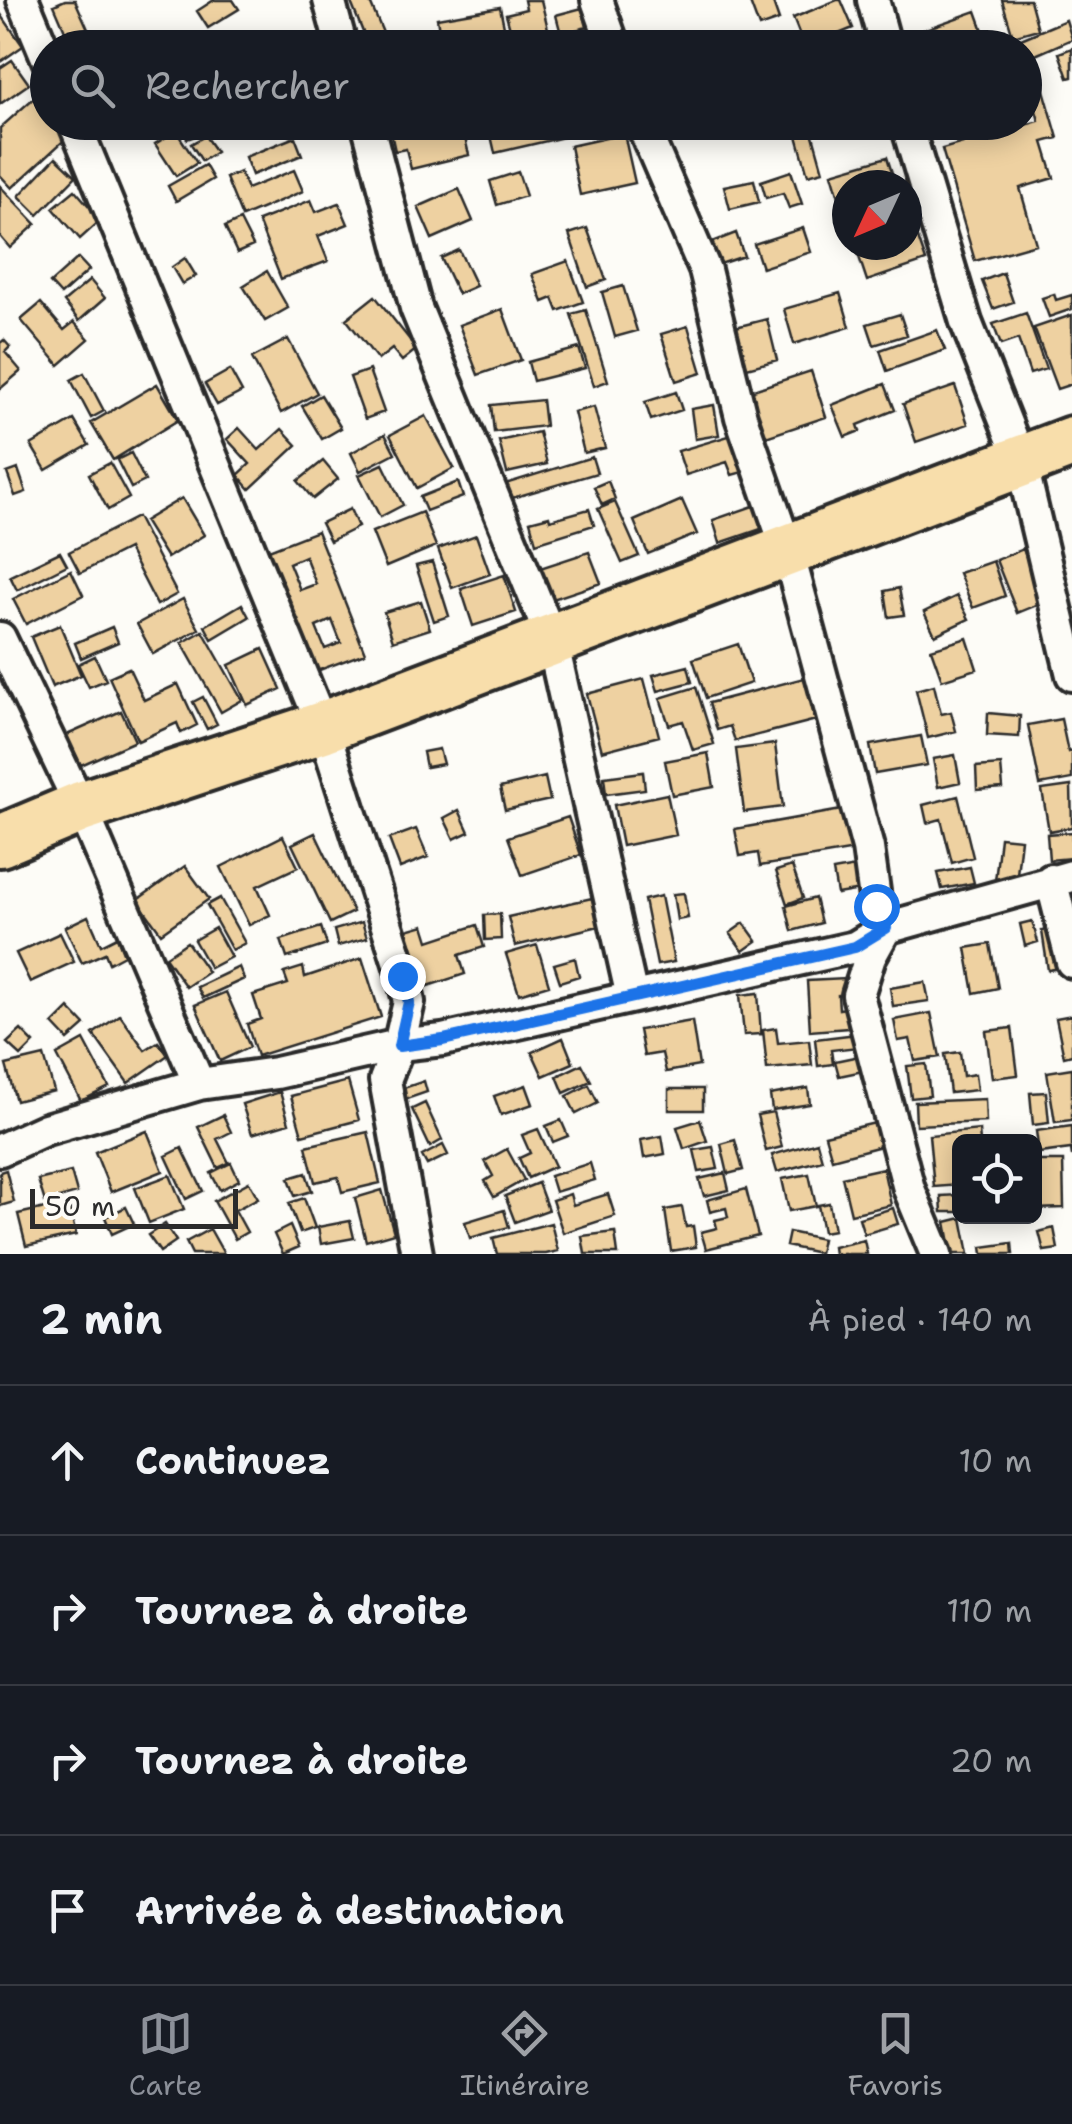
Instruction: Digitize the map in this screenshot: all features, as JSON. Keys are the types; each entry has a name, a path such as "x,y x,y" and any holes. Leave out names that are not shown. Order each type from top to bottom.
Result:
{"highway":[{"path":"0,841 81,807 323,727 1072,442"}],"street":[{"path":"22,0 35,30"},
{"path":"329,0 337,30"},
{"path":"597,0 608,30"},
{"path":"872,0 881,30"},
{"path":"81,140 323,727 409,1002 399,1046 385,1080 417,1254"},
{"path":"371,140 416,308 552,640 632,997"},
{"path":"649,140 705,270 741,417 788,552 868,848 876,906 886,928"},
{"path":"911,140 966,322 1022,461 1072,675"},
{"path":"0,638 81,807 199,1084"},
{"path":"0,1150 46,1129 199,1084 276,1074 443,1040 855,947 886,928 1062,878 1072,962"},
{"path":"886,928 870,957 858,995 909,1189 936,1254"}],"building":[{"path":"75,0 88,30 65,30 54,5"},
{"path":"214,0 233,0 239,9 208,28 197,11"},
{"path":"350,0 369,0 382,30 362,30"},
{"path":"524,0 541,0 548,30 510,30 506,14 526,9"},
{"path":"749,0 772,0 779,20 759,27"},
{"path":"841,0 853,28 798,30 793,18"},
{"path":"1002,0 1030,0 1038,29 1011,30"},
{"path":"500,7 505,30 439,30 437,18"},
{"path":"582,8 587,27 560,30 556,15"},
{"path":"976,11 983,30 923,30"},
{"path":"0,13 23,46 0,62"},
{"path":"1066,20 1072,39 1042,52 1042,30"},
{"path":"1072,48 1072,77 1068,78 1059,53"},
{"path":"12,60 29,84 0,104 0,68"},
{"path":"1042,83 1058,138 1043,142 1054,178 1020,188 1036,244 975,261 942,149 973,140 1042,140"},
{"path":"30,101 30,140 64,140 12,188 0,175 0,128"},
{"path":"161,140 182,140 197,163 176,176 155,144"},
{"path":"208,140 216,152 202,161 191,144"},
{"path":"288,140 296,140 302,155 252,175 245,157"},
{"path":"393,140 465,140 469,155 411,169 406,149 395,151"},
{"path":"492,140 551,140 495,153"},
{"path":"597,140 625,140 635,183 580,195 570,146"},
{"path":"798,140 814,140 823,171 808,175"},
{"path":"56,157 76,176 38,215 19,196"},
{"path":"887,157 891,170 842,170"},
{"path":"205,165 213,179 176,201 168,186"},
{"path":"294,170 303,191 242,217 226,178 240,172 247,189"},
{"path":"791,171 802,204 789,208 783,193 766,198 761,181"},
{"path":"518,172 526,196 497,205 490,181"},
{"path":"754,180 759,202 730,209 724,186"},
{"path":"0,186 36,224 10,248 0,236"},
{"path":"459,189 473,221 432,239 418,207"},
{"path":"75,190 101,220 80,239 53,208"},
{"path":"311,200 316,212 339,203 348,224 318,236 328,261 281,279 258,221"},
{"path":"240,220 253,246 237,253 225,227"},
{"path":"587,228 606,280 587,287 569,234"},
{"path":"803,228 811,252 762,268 754,244"},
{"path":"736,233 744,256 717,265 710,243"},
{"path":"922,249 926,261 867,281 860,260 922,260"},
{"path":"459,250 476,286 458,294 441,258"},
{"path":"78,258 89,270 61,295 50,283"},
{"path":"185,258 196,276 182,284 172,267"},
{"path":"568,261 583,302 558,311 553,298 543,302 532,274"},
{"path":"267,271 288,308 265,321 243,286"},
{"path":"1003,273 1013,302 993,309 982,281"},
{"path":"90,280 105,298 79,321 64,302"},
{"path":"623,286 637,331 615,337 602,292"},
{"path":"840,293 850,327 794,344 784,309"},
{"path":"1054,294 1056,300 1072,295 1072,309 1049,317 1042,298"},
{"path":"375,296 417,349 402,361 392,349 378,360 346,319"},
{"path":"41,303 64,330 74,322 89,339 59,365 21,320"},
{"path":"502,309 521,360 478,375 459,325"},
{"path":"586,310 608,381 594,386 571,314"},
{"path":"1026,313 1046,369 1030,374 1018,339 1001,345 993,324"},
{"path":"900,314 907,335 874,345 867,324"},
{"path":"1072,315 1072,384 1057,389 1034,328"},
{"path":"767,319 777,360 747,368 736,327"},
{"path":"688,326 702,373 676,381 661,334"},
{"path":"937,330 945,350 887,371 880,350"},
{"path":"288,339 317,393 281,413 252,358"},
{"path":"4,340 10,347 5,352 21,371 0,389 0,343"},
{"path":"579,348 585,368 533,381 528,362"},
{"path":"230,370 242,392 217,405 205,384"},
{"path":"369,370 384,412 365,419 350,377"},
{"path":"811,371 826,417 763,438 747,392"},
{"path":"84,373 104,411 91,418 71,380"},
{"path":"157,384 178,420 113,460 91,423"},
{"path":"885,384 895,410 858,425 860,431 845,437 832,405"},
{"path":"955,386 968,424 916,442 903,404"},
{"path":"676,392 682,410 651,420 645,402"},
{"path":"321,395 341,428 322,439 302,406"},
{"path":"542,400 545,426 494,432 491,405"},
{"path":"714,405 719,435 695,439 691,409"},
{"path":"594,407 605,448 584,453 574,412"},
{"path":"426,416 454,468 417,488 390,435"},
{"path":"74,420 89,445 46,470 31,445"},
{"path":"239,428 259,450 282,429 297,445 250,489 238,475 250,464 227,439"},
{"path":"539,432 547,464 507,473 499,441"},
{"path":"385,434 395,453 360,471 351,453"},
{"path":"732,435 743,472 732,475 727,462 686,475 678,451"},
{"path":"131,453 145,481 131,488 117,460"},
{"path":"592,457 597,473 509,499 505,484"},
{"path":"323,461 338,479 313,499 298,481"},
{"path":"110,463 129,498 108,510 89,474"},
{"path":"383,464 403,505 380,517 359,475"},
{"path":"18,469 26,492 15,496 7,473"},
{"path":"608,481 615,499 602,505 594,487"},
{"path":"458,482 463,497 426,511 420,497"},
{"path":"182,498 204,535 167,558 144,521"},
{"path":"682,500 697,534 648,554 634,521"},
{"path":"615,502 639,556 622,563 598,509"},
{"path":"756,505 764,528 720,543 713,520"},
{"path":"350,509 358,527 330,541 321,523"},
{"path":"589,509 594,525 536,543 530,521 549,516 550,520"},
{"path":"422,512 436,546 386,567 372,532"},
{"path":"137,517 177,594 157,605 128,549 80,573 69,552"},
{"path":"317,531 365,653 309,674 261,553","holes":["305,556 316,584 300,590 289,563","332,620 341,643 325,649 316,627"]},
{"path":"476,535 490,574 452,588 438,549"},
{"path":"1023,549 1044,602 1017,613 996,560"},
{"path":"60,552 67,565 17,590 10,576"},
{"path":"589,552 601,583 547,601 537,569"},
{"path":"993,561 1005,596 973,608 959,573"},
{"path":"432,562 449,616 434,621 416,566"},
{"path":"71,570 83,595 26,624 13,599"},
{"path":"504,575 516,612 473,626 461,589"},
{"path":"899,588 904,615 889,617 885,591"},
{"path":"957,596 969,619 935,635 924,612"},
{"path":"183,599 199,629 153,654 137,624"},
{"path":"421,601 430,629 393,641 384,612"},
{"path":"242,604 249,617 212,639 205,626"},
{"path":"60,625 81,675 52,687 31,637"},
{"path":"112,627 118,642 81,658 75,643"},
{"path":"203,631 242,700 221,712 182,643"},
{"path":"967,638 977,669 942,680 931,649"},
{"path":"738,644 751,683 706,698 693,659"},
{"path":"263,649 281,689 247,705 229,665"},
{"path":"95,656 106,680 89,687 78,664"},
{"path":"688,666 692,682 658,691 653,675"},
{"path":"129,668 144,700 178,684 197,725 181,733 177,723 138,741 109,677"},
{"path":"804,678 816,720 735,741 730,726 717,730 709,703"},
{"path":"644,679 659,736 602,751 587,694"},
{"path":"934,685 941,714 951,712 956,731 928,738 916,690"},
{"path":"696,687 714,744 693,750 683,721 669,725 660,698"},
{"path":"203,697 217,724 207,729 193,702"},
{"path":"121,711 135,741 81,765 67,735"},
{"path":"988,713 1020,716 1019,737 987,735"},
{"path":"1061,719 1068,752 1072,751 1072,779 1040,785 1028,725"},
{"path":"921,736 927,765 875,774 870,745"},
{"path":"775,744 783,807 744,812 736,749"},
{"path":"439,749 443,764 426,767 423,752"},
{"path":"708,753 714,787 672,795 665,761"},
{"path":"955,755 960,782 938,787 933,759"},
{"path":"1001,765 1003,788 977,790 976,767"},
{"path":"643,772 645,789 606,794 604,777"},
{"path":"545,777 550,800 505,810 500,788"},
{"path":"1071,786 1072,827 1049,831 1042,790"},
{"path":"667,794 676,835 622,846 614,805"},
{"path":"958,796 973,857 952,863 941,819 927,823 923,805"},
{"path":"847,809 855,850 760,866 758,853 740,856 735,829"},
{"path":"459,810 469,832 454,839 444,818"},
{"path":"568,817 581,855 522,875 508,837"},
{"path":"416,829 428,857 400,868 389,839"},
{"path":"1072,832 1072,858 1049,860 1047,834"},
{"path":"315,833 353,912 330,923 292,844"},
{"path":"283,836 298,867 257,886 270,915 249,925 221,867"},
{"path":"1000,837 1021,839 1016,883 995,881"},
{"path":"185,866 209,899 161,933 137,900"},
{"path":"792,866 803,898 787,904 776,871"},
{"path":"861,866 866,889 837,894 833,871"},
{"path":"970,867 974,883 942,889 938,873"},
{"path":"684,893 688,918 677,920 673,894"},
{"path":"661,896 674,962 657,965 644,900"},
{"path":"220,898 245,943 232,950 207,905"},
{"path":"592,898 599,926 515,946 508,917"},
{"path":"815,898 821,923 792,931 786,906"},
{"path":"500,914 501,939 485,940 484,915"},
{"path":"88,916 101,945 117,937 124,955 109,963 105,953 82,963 65,927"},
{"path":"1032,921 1038,942 1025,946 1020,924"},
{"path":"362,922 367,938 338,946 334,930"},
{"path":"744,923 757,941 743,951 730,933"},
{"path":"424,925 429,941 477,925 484,947 459,955 465,974 422,988 403,931"},
{"path":"321,927 327,945 287,958 281,940"},
{"path":"215,928 231,957 210,968 194,940"},
{"path":"1055,929 1061,968 1048,970 1042,931"},
{"path":"60,933 74,962 30,982 16,953"},
{"path":"187,942 208,972 186,987 165,957"},
{"path":"990,944 998,988 974,993 966,948"},
{"path":"537,945 549,985 519,994 506,954"},
{"path":"362,958 381,1017 257,1056 247,1024 261,1019 253,995 288,984 284,973 303,967 305,977"},
{"path":"575,958 579,976 560,982 554,964"},
{"path":"239,967 244,979 203,998 197,987"},
{"path":"846,979 847,994 838,995 839,1009 846,1008 848,1028 810,1031 807,981"},
{"path":"925,982 929,1001 893,1006 890,988"},
{"path":"226,992 250,1047 220,1061 195,1005"},
{"path":"758,993 761,1034 744,1035 740,995"},
{"path":"69,1008 85,1025 68,1040 53,1024"},
{"path":"931,1013 940,1057 915,1061 910,1039 898,1041 894,1020"},
{"path":"120,1015 145,1050 158,1042 168,1055 128,1083 93,1034"},
{"path":"1072,1015 1072,1055 1064,1057 1056,1018"},
{"path":"692,1021 699,1066 666,1072 662,1053 644,1056 639,1030"},
{"path":"776,1028 778,1043 809,1040 812,1065 767,1069 763,1030"},
{"path":"1012,1028 1018,1075 992,1078 986,1031"},
{"path":"21,1030 34,1043 21,1056 7,1043"},
{"path":"857,1034 858,1047 831,1050 833,1064 818,1066 815,1039"},
{"path":"563,1038 573,1063 543,1076 532,1052"},
{"path":"84,1040 109,1087 81,1101 57,1055"},
{"path":"960,1052 963,1076 975,1074 977,1090 950,1093 945,1054"},
{"path":"44,1056 54,1091 16,1101 6,1065"},
{"path":"859,1056 863,1071 839,1076 835,1061"},
{"path":"582,1064 591,1081 564,1093 557,1076"},
{"path":"926,1064 930,1096 911,1098 907,1066"},
{"path":"1072,1068 1072,1120 1055,1122 1047,1072"},
{"path":"348,1081 359,1120 302,1135 291,1096"},
{"path":"424,1081 427,1092 401,1101 398,1090"},
{"path":"526,1085 533,1104 501,1115 494,1096"},
{"path":"589,1085 598,1103 576,1114 567,1096"},
{"path":"808,1088 810,1104 772,1110 770,1095"},
{"path":"669,1089 703,1089 703,1110 669,1110"},
{"path":"280,1092 289,1123 252,1134 242,1104"},
{"path":"1046,1092 1049,1123 1033,1125 1030,1093"},
{"path":"985,1099 986,1122 916,1125 915,1102"},
{"path":"425,1103 442,1140 430,1147 412,1109"},
{"path":"773,1112 782,1147 766,1151 757,1115"},
{"path":"223,1115 231,1132 217,1139 229,1163 218,1168 198,1127"},
{"path":"561,1120 568,1136 553,1142 546,1126"},
{"path":"700,1120 707,1141 684,1149 677,1127"},
{"path":"875,1123 881,1146 832,1159 825,1135"},
{"path":"1072,1126 1072,1156 1071,1149 1042,1153 1042,1134 1036,1131"},
{"path":"538,1129 555,1166 528,1178 519,1158 530,1153 522,1135"},
{"path":"979,1130 979,1134 952,1134 952,1186 934,1187 929,1135"},
{"path":"147,1131 163,1171 111,1192 95,1152"},
{"path":"368,1132 380,1183 342,1192 338,1177 315,1182 306,1146"},
{"path":"662,1136 665,1154 644,1158 641,1140"},
{"path":"735,1140 743,1170 728,1174 721,1144"},
{"path":"817,1142 822,1160 777,1172 772,1155"},
{"path":"443,1145 448,1155 427,1165 422,1156"},
{"path":"713,1147 718,1169 699,1172 694,1150"},
{"path":"182,1148 203,1191 186,1199 166,1156"},
{"path":"507,1149 524,1180 494,1197 485,1181 493,1176 485,1161"},
{"path":"1042,1161 1063,1161 1064,1208 1042,1209"},
{"path":"231,1163 239,1180 220,1190 211,1173"},
{"path":"590,1163 595,1180 555,1192 550,1176"},
{"path":"883,1168 891,1205 851,1214 842,1177"},
{"path":"6,1170 14,1202 0,1206 0,1172"},
{"path":"71,1172 77,1193 45,1202 38,1180"},
{"path":"306,1173 312,1191 295,1196 289,1178"},
{"path":"725,1173 729,1190 704,1196 699,1179"},
{"path":"809,1174 816,1206 789,1211 782,1179"},
{"path":"170,1175 184,1209 149,1223 135,1188"},
{"path":"249,1182 258,1198 235,1210 247,1232 235,1239 214,1201"},
{"path":"538,1183 548,1210 515,1222 505,1196"},
{"path":"746,1189 758,1236 706,1249 701,1232 717,1228 715,1220 728,1217 726,1208 710,1212 707,1200"},
{"path":"382,1190 394,1233 366,1241 355,1198"},
{"path":"570,1194 573,1205 608,1194 615,1216 563,1233 552,1200"},
{"path":"952,1195 952,1212 942,1212 941,1196"},
{"path":"304,1198 315,1228 300,1233 289,1203"},
{"path":"68,1203 76,1235 26,1246 18,1214"},
{"path":"829,1203 834,1230 823,1232 818,1205"},
{"path":"126,1207 134,1224 112,1234 105,1217"},
{"path":"682,1207 686,1227 693,1226 696,1247 671,1251 665,1210"},
{"path":"893,1208 898,1224 864,1234 859,1218"},
{"path":"504,1210 509,1227 470,1238 465,1222"},
{"path":"350,1221 354,1238 321,1244 318,1227"},
{"path":"946,1222 963,1224 969,1254 952,1254"},
{"path":"551,1223 558,1251 497,1254 493,1238"},
{"path":"165,1224 176,1241 160,1252 148,1235"},
{"path":"290,1226 299,1247 283,1254 274,1234"},
{"path":"1054,1228 1058,1249 1044,1251 1039,1232"},
{"path":"210,1229 224,1254 192,1254 186,1242"},
{"path":"615,1232 618,1254 585,1254 582,1236"},
{"path":"789,1232 822,1239 819,1253 786,1246"},
{"path":"864,1240 867,1254 834,1254 833,1247"},
{"path":"1012,1243 1013,1254 983,1254 982,1247"}],"route":[{"path":"402,976 409,1002 399,1046 443,1040 855,947 886,928 876,906"}]}
